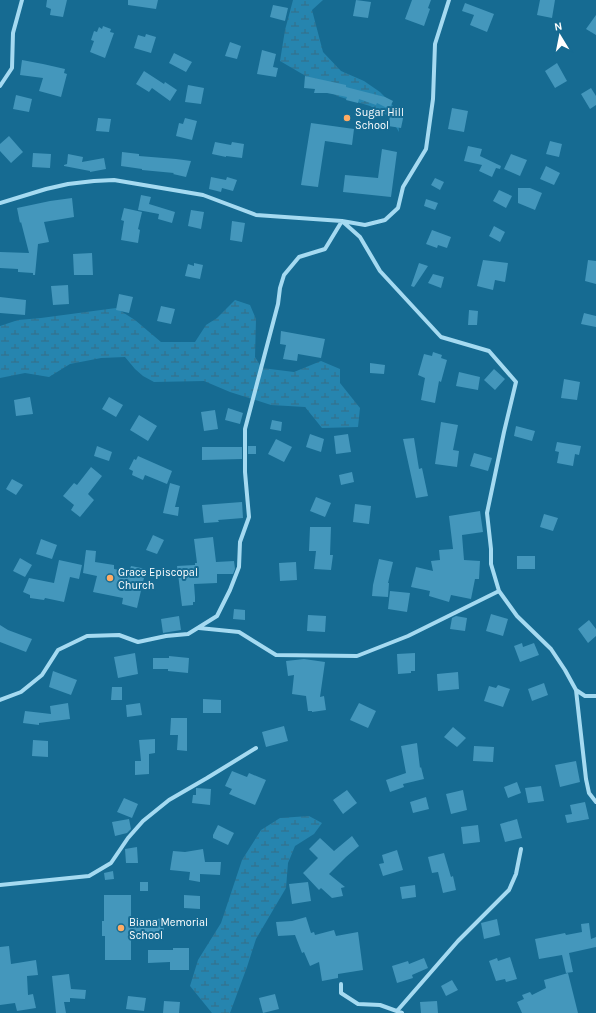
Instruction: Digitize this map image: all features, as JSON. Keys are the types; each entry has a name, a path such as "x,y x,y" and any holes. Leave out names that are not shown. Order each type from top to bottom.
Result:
{"street":[{"path":"0,86 12,68 13,33 22,0"},
{"path":"0,203 68,184 114,180 203,195 256,215 342,221 365,225 385,220 398,208 403,187 426,149 434,99 435,44 448,0"},
{"path":"342,221 360,237 380,271 441,337 489,351 516,382 487,513 491,564 499,591 517,616 550,649 565,670 576,690 586,779 589,793 596,802"},
{"path":"0,700 21,692 42,675 58,650 87,636 119,635 138,642 166,636 188,634 217,616 230,590 239,567 240,542 249,517 245,472 245,429 278,304 280,288 284,275 299,257 325,249 342,221"},
{"path":"198,628 240,632 276,655 357,656 408,636 499,591"},
{"path":"576,690 585,696 596,696"},
{"path":"0,885 88,876 110,862 143,821 169,800 256,748"},
{"path":"397,1011 458,941 509,890 516,874 521,849"},
{"path":"341,984 342,993 358,1004 380,1005 402,1013"}],"green space":[{"path":"293,0 323,0 312,10 323,52 341,71 364,81 380,92 391,103 398,114 399,132 390,117 370,106 337,96 280,61 285,30"},
{"path":"235,300 250,305 256,319 255,357 262,368 294,372 321,361 340,369 340,383 360,408 358,427 322,428 305,407 271,405 230,392 204,381 154,382 143,376 125,357 101,358 70,364 49,377 25,373 0,378 0,326 18,320 116,308 135,320 161,342 195,342 206,325 217,318"},
{"path":"309,816 322,823 314,834 295,846 288,863 286,888 256,939 230,1013 212,1013 190,986 198,960 221,923 242,860 261,830 280,818"}],"building":[{"path":"47,0 67,0 63,17 50,15 51,9 46,7"},
{"path":"128,0 158,0 156,9 128,5"},
{"path":"356,0 371,2 368,18 353,16"},
{"path":"412,0 431,0 428,8 430,9 424,26 405,19"},
{"path":"540,0 555,0 552,18 537,15"},
{"path":"465,3 494,14 487,32 470,25 474,15 462,11"},
{"path":"273,5 288,8 285,21 270,17"},
{"path":"596,15 596,35 586,29"},
{"path":"103,26 111,29 110,32 114,33 105,58 90,52 94,41 91,40 94,31 97,32 99,27 102,29"},
{"path":"146,34 156,37 151,53 134,48 138,35 145,37"},
{"path":"230,42 241,46 237,59 225,56"},
{"path":"262,50 276,54 273,67 278,68 276,77 257,74"},
{"path":"174,53 192,62 186,72 169,63"},
{"path":"22,60 65,69 64,73 67,74 61,97 39,91 43,78 20,75"},
{"path":"557,63 567,81 555,88 545,71"},
{"path":"144,71 164,84 165,82 177,90 170,101 152,88 149,92 136,84"},
{"path":"305,76 346,85 346,87 385,97 393,101 389,109 377,103 376,105 359,99 358,103 346,100 347,97 327,93 314,93 315,89 304,88"},
{"path":"188,85 204,88 201,104 185,102"},
{"path":"591,88 596,96 596,105 590,109 581,94"},
{"path":"16,95 32,99 29,112 13,109"},
{"path":"452,108 468,111 464,132 448,129"},
{"path":"391,111 404,114 401,128 388,126"},
{"path":"98,118 111,119 109,132 96,131"},
{"path":"185,118 197,121 192,140 176,136 179,123 183,124"},
{"path":"311,123 354,129 352,145 325,141 318,187 301,185"},
{"path":"9,136 23,152 11,163 0,151 0,144"},
{"path":"550,141 562,144 559,157 546,154"},
{"path":"215,142 231,145 232,142 244,144 242,158 212,154"},
{"path":"468,146 482,149 480,156 501,166 500,169 496,168 492,177 479,171 482,165 464,161"},
{"path":"382,149 397,152 391,197 343,192 345,175 378,178"},
{"path":"122,152 139,154 139,156 191,161 186,177 173,174 174,173 142,170 121,166"},
{"path":"33,153 51,154 50,168 32,167"},
{"path":"68,154 83,157 82,162 104,158 106,169 90,172 64,166 67,164"},
{"path":"511,154 527,160 520,176 504,169"},
{"path":"546,166 560,173 554,185 540,179"},
{"path":"211,177 226,180 227,177 237,180 233,191 222,188 221,192 209,189"},
{"path":"435,178 444,182 440,190 431,185"},
{"path":"518,188 530,188 542,193 535,210 518,203"},
{"path":"499,190 512,196 506,208 493,201"},
{"path":"141,195 151,197 149,204 175,212 172,223 158,219 159,214 138,210"},
{"path":"72,198 74,217 44,222 49,242 38,244 35,275 33,275 33,273 18,272 18,269 0,268 0,252 29,253 17,208"},
{"path":"426,199 438,203 435,210 424,206"},
{"path":"124,208 142,212 138,229 140,230 138,243 121,240 124,221 121,220"},
{"path":"191,210 204,212 201,229 188,226"},
{"path":"232,221 245,223 242,242 230,240"},
{"path":"494,226 505,232 500,242 489,236"},
{"path":"432,230 451,237 447,248 438,245 437,248 426,244"},
{"path":"92,253 93,275 74,275 73,254"},
{"path":"483,260 508,263 505,282 495,280 493,290 477,286"},
{"path":"588,260 596,261 596,284 585,281"},
{"path":"194,263 203,265 200,279 185,276 188,264 194,266"},
{"path":"419,263 428,266 414,287 411,286"},
{"path":"433,274 444,277 441,288 428,283"},
{"path":"68,285 69,304 53,305 51,286"},
{"path":"119,294 133,297 129,313 116,310"},
{"path":"0,297 26,300 25,315 0,313"},
{"path":"161,306 175,309 171,324 157,321"},
{"path":"469,310 478,311 477,325 468,325"},
{"path":"584,313 596,316 596,327 581,324"},
{"path":"281,331 325,339 321,358 298,354 297,361 283,359 286,345 280,344"},
{"path":"433,352 442,355 441,358 447,360 441,382 439,381 435,403 421,400 425,378 418,375 424,354 432,356"},
{"path":"370,363 385,365 384,374 370,373"},
{"path":"494,369 505,379 495,390 484,380"},
{"path":"459,372 480,377 478,390 456,386"},
{"path":"564,379 580,382 577,400 561,398"},
{"path":"30,397 33,414 16,416 14,400"},
{"path":"109,397 123,405 116,417 102,409"},
{"path":"228,408 243,413 240,424 225,420"},
{"path":"215,410 218,429 204,431 201,412"},
{"path":"139,415 157,426 148,441 130,430"},
{"path":"272,420 282,422 281,431 270,429"},
{"path":"441,422 458,425 453,450 459,451 457,467 435,464"},
{"path":"516,426 535,431 532,441 514,436"},
{"path":"310,434 324,439 321,452 306,447"},
{"path":"348,434 351,452 336,454 334,436"},
{"path":"414,438 419,469 422,468 428,496 416,498 403,439"},
{"path":"276,439 292,447 284,462 268,454"},
{"path":"557,442 581,446 579,455 575,454 573,466 557,463 559,452 555,451"},
{"path":"97,446 112,452 109,461 94,456"},
{"path":"248,446 256,446 256,454 248,454"},
{"path":"202,447 242,447 242,459 202,460"},
{"path":"474,453 492,458 488,471 470,466"},
{"path":"138,456 172,471 167,484 145,475 143,480 132,475 133,471 129,469 134,459 136,460"},
{"path":"91,467 102,476 88,494 94,500 80,517 71,510 74,505 63,496 74,483 77,485"},
{"path":"352,472 354,482 341,485 339,475"},
{"path":"12,479 23,485 16,495 6,489"},
{"path":"170,483 180,486 175,507 179,507 178,516 163,513"},
{"path":"316,497 331,503 325,517 310,511"},
{"path":"242,502 243,518 204,523 202,505"},
{"path":"355,504 371,506 369,524 353,522"},
{"path":"480,511 483,532 462,535 464,560 480,561 479,579 475,579 471,599 451,595 449,602 429,596 430,591 411,587 416,567 433,571 431,561 440,560 439,550 453,549 449,516"},
{"path":"544,514 558,518 553,531 540,527"},
{"path":"310,527 331,527 330,555 333,555 331,570 314,569 316,551 309,551"},
{"path":"153,535 164,540 157,554 146,550"},
{"path":"213,537 216,562 234,561 235,569 233,574 217,574 217,583 194,584 195,602 193,602 193,605 182,606 177,566 195,565 195,563 197,563 194,539"},
{"path":"41,539 57,545 52,559 36,554"},
{"path":"86,550 96,551 95,562 114,565 114,569 129,572 131,566 146,569 137,608 122,604 123,598 93,592 97,576 83,573"},
{"path":"517,556 535,556 535,569 517,569"},
{"path":"20,558 32,565 25,577 13,571"},
{"path":"379,559 393,562 388,583 388,597 372,596"},
{"path":"59,560 82,565 79,579 70,577 64,602 45,598 44,600 30,598 30,595 23,592 29,578 54,583"},
{"path":"296,562 297,580 280,581 279,563"},
{"path":"390,591 410,593 407,612 388,609"},
{"path":"234,609 245,610 245,620 233,619"},
{"path":"491,614 508,619 503,636 486,631"},
{"path":"308,615 326,616 325,632 307,631"},
{"path":"179,616 181,630 163,633 161,619"},
{"path":"456,616 467,618 465,631 450,629 452,618"},
{"path":"589,620 596,629 596,636 588,643 578,629"},
{"path":"0,625 8,630 32,639 26,652 0,642"},
{"path":"522,643 523,647 534,643 539,655 520,662 514,646"},
{"path":"135,653 138,674 118,678 114,657"},
{"path":"415,653 415,671 411,671 411,673 398,674 397,654"},
{"path":"169,656 189,658 188,673 168,671 168,669 153,669 153,658 169,658"},
{"path":"304,659 325,662 320,697 324,696 326,710 312,712 308,711 306,696 292,694 294,675 288,676 286,661"},
{"path":"53,671 77,680 71,695 49,687"},
{"path":"458,672 459,689 438,691 437,674"},
{"path":"544,683 548,695 532,701 528,689"},
{"path":"498,685 510,689 503,707 484,701 489,686 496,688"},
{"path":"112,687 122,687 122,700 111,700"},
{"path":"203,699 221,700 221,713 203,713"},
{"path":"68,703 70,719 39,723 39,725 23,723 25,711 51,714 50,706"},
{"path":"140,703 142,715 127,717 126,705"},
{"path":"359,703 376,711 368,728 350,720"},
{"path":"171,718 187,718 187,751 177,750 178,735 170,735"},
{"path":"284,726 288,741 266,747 262,732"},
{"path":"453,727 466,738 457,747 444,737"},
{"path":"155,739 155,753 149,754 149,774 135,775 135,761 141,761 139,740"},
{"path":"33,740 48,741 48,757 32,756"},
{"path":"417,743 420,768 421,767 424,779 403,784 404,787 390,792 386,780 406,773 401,746"},
{"path":"474,746 494,747 493,762 473,761"},
{"path":"576,761 580,782 560,787 555,765"},
{"path":"232,771 247,777 249,773 266,780 255,805 229,794 232,789 225,786"},
{"path":"517,782 521,793 508,798 504,787"},
{"path":"541,786 544,801 528,803 525,788"},
{"path":"196,788 211,789 210,805 192,803 193,795 196,795"},
{"path":"347,790 357,803 343,814 333,800"},
{"path":"463,790 467,810 451,814 446,794"},
{"path":"426,797 429,809 413,813 410,802"},
{"path":"124,798 138,804 132,818 117,812"},
{"path":"585,802 589,819 567,823 565,815 572,814 570,805"},
{"path":"129,819 131,829 127,833 115,836 112,822"},
{"path":"517,819 522,838 505,842 500,824"},
{"path":"218,825 234,833 228,845 213,838"},
{"path":"478,825 480,842 463,844 461,827"},
{"path":"352,836 359,846 329,874 345,887 341,888 343,896 332,898 321,888 319,890 303,873 318,858 309,849 320,838 334,851"},
{"path":"137,847 138,863 126,863 125,849"},
{"path":"203,849 205,862 221,862 220,875 200,874 200,882 189,880 190,872 170,870 173,851 185,852"},
{"path":"397,850 403,870 383,876 379,864 384,863 382,855"},
{"path":"444,853 451,877 453,876 456,890 443,893 438,872 432,873 428,857"},
{"path":"113,871 114,879 105,880 104,873"},
{"path":"140,882 148,882 148,891 140,891"},
{"path":"308,882 311,901 292,904 289,884"},
{"path":"415,885 416,897 402,899 400,887"},
{"path":"104,895 131,895 131,920 145,920 145,922 162,918 164,930 145,934 145,936 131,936 131,960 105,960 105,936 102,936 102,921 104,921"},
{"path":"184,895 200,896 200,909 184,908"},
{"path":"306,917 311,933 314,932 315,935 334,930 336,936 358,932 363,970 338,974 338,978 322,981 319,962 310,966 304,952 302,953 295,935 278,936 276,922 292,921"},
{"path":"497,919 500,935 484,939 481,923"},
{"path":"589,923 591,939 596,937 596,947 569,953 573,972 566,973 562,955 539,959 535,939 565,933 566,935 582,932 581,924"},
{"path":"9,946 11,964 36,960 38,975 27,976 28,995 33,994 36,1008 17,1011 15,1003 0,1005 0,947"},
{"path":"173,948 189,948 189,970 170,970 170,962 148,963 148,950 173,950"},
{"path":"510,957 517,979 506,982 505,979 496,981 489,961 497,958 498,961"},
{"path":"424,958 428,968 412,975 413,978 397,983 392,966 408,961 409,964"},
{"path":"568,973 578,1013 522,1013 517,1002 524,999 522,995 530,992 532,995 546,988 544,980"},
{"path":"69,974 71,989 86,990 85,999 70,998 70,1002 64,1002 66,1013 56,1013 52,976"},
{"path":"452,980 458,990 446,996 441,986"},
{"path":"275,994 279,1009 263,1013 259,998"},
{"path":"128,996 146,998 144,1011 126,1009"},
{"path":"164,1001 180,1002 179,1013 163,1013"},
{"path":"437,1001 438,1013 421,1013 420,1002"}],"place":[{"name":"Sugar Hill School","path":"347,118"},
{"name":"Grace Episcopal Church","path":"110,578"},
{"name":"Biana Memorial School","path":"121,928"}]}
